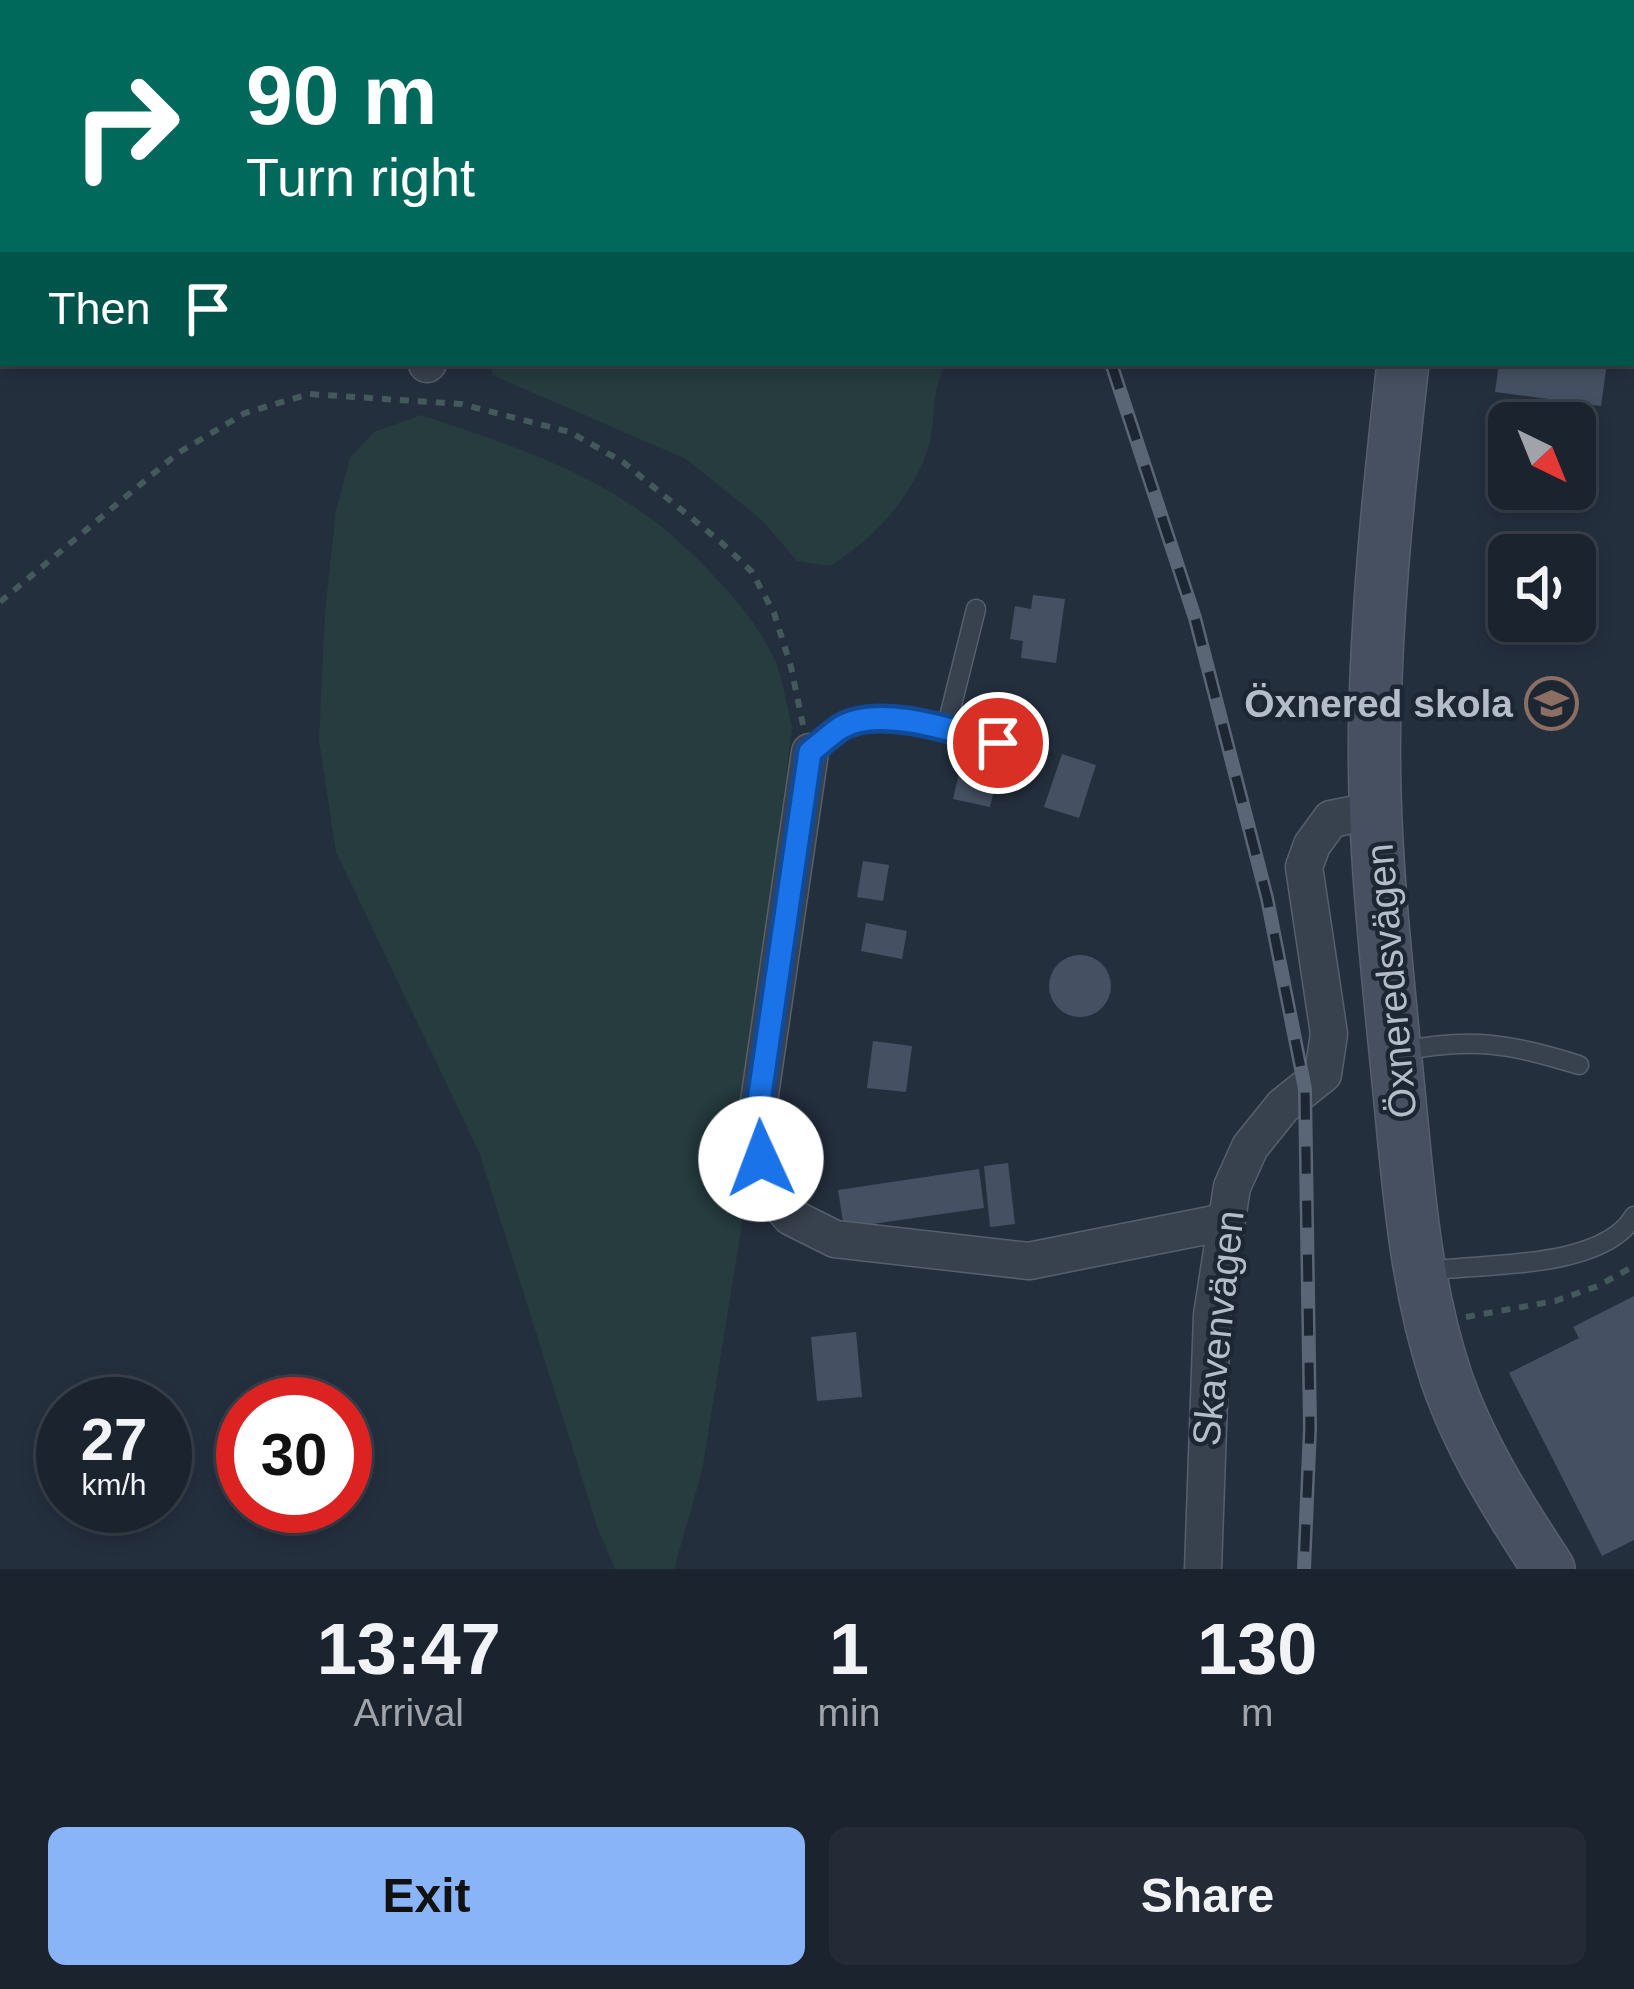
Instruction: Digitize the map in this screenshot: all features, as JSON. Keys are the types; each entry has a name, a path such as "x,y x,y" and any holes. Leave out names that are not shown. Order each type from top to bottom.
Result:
{"street":[{"name":"Öxneredsvägen","path":"1403,366 1375,711 1377,810 1416,1263 1448,1382 1498,1492 1550,1569"},
{"path":"810,752 755,1129 767,1189 791,1217 836,1239 1029,1261 1225,1222"},
{"name":"Skavenvägen","path":"1203,1569 1212,1315 1232,1187 1250,1147 1283,1106 1323,1074 1328,1060 1329,1034 1304,867 1312,845 1331,819 1377,810"}],"lane":[{"path":"946,729 976,609"},
{"path":"810,752 844,725 888,719 998,743"},
{"path":"1395,1052 1456,1041 1484,1042 1580,1065"},
{"path":"1445,1269 1605,1246 1634,1216"}],"path":[{"path":"0,602 178,453 245,412 308,394 461,404 570,432 622,462 752,572 774,613 810,752"},
{"path":"1445,1269 1457,1319 1555,1301 1598,1286 1634,1265"}],"green space":[{"path":"492,366 945,366 936,392 929,445 913,482 877,529 830,566 797,561 763,521 686,459 492,375"},
{"path":"421,415 543,458 648,516 714,576 750,618 777,665 785,696 792,728 742,1131 748,1187 702,1471 674,1569 615,1569 598,1529 479,1152 336,852 319,740 336,511 350,458 374,432"}],"building":[{"path":"1499,366 1607,366 1601,406 1495,392"},
{"path":"1033,595 1065,599 1056,663 1021,658 1023,641 1010,639 1015,606 1031,609"},
{"path":"1062,754 1096,765 1079,818 1044,807"},
{"path":"962,761 999,769 990,807 953,799"},
{"path":"863,861 889,865 883,901 857,897"},
{"path":"866,923 907,931 902,959 861,951"},
{"path":"1080,955 1102,964 1111,986 1102,1008 1080,1017 1058,1008 1049,986 1058,964"},
{"path":"873,1041 912,1046 906,1092 867,1088"},
{"path":"1008,1163 1015,1224 990,1227 984,1166"},
{"path":"979,1169 984,1208 844,1228 838,1190"},
{"path":"1634,1296 1634,1540 1602,1556 1509,1373 1579,1338 1573,1327"},
{"path":"856,1332 862,1397 817,1401 811,1337"}],"railway":[{"path":"1112,366 1195,618 1267,898 1305,1089 1310,1428 1304,1569"}],"place":[{"name":"Öxnered skola","path":"1552,703"}],"route":[{"path":"761,1159 755,1129 810,752 844,725 888,719 998,743"}]}
